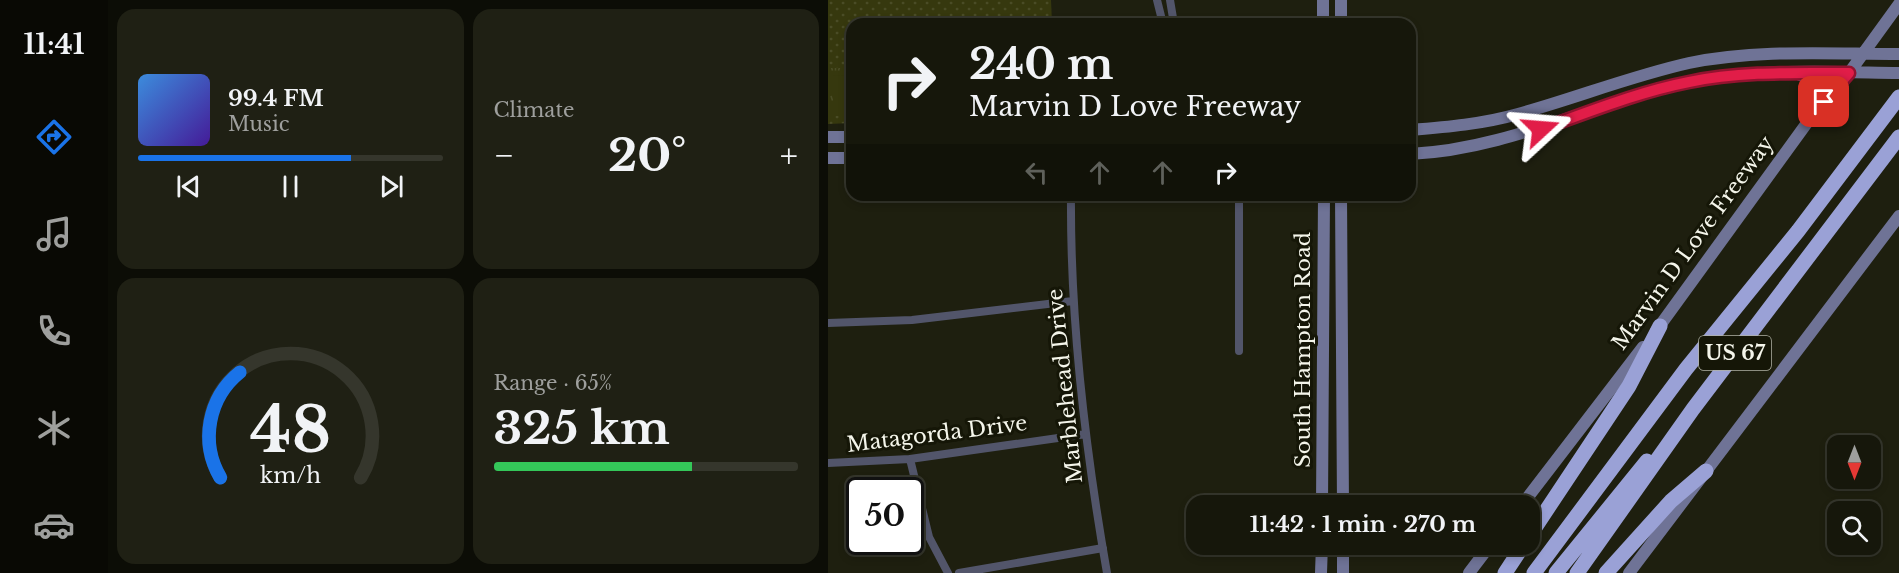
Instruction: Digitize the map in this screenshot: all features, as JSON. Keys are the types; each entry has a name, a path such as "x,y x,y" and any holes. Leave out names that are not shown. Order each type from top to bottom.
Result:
{"highway":[{"name":"US 67","path":"1534,573 1686,369 1798,231 1899,97"},
{"name":"US 67","path":"1576,573 1693,409 1899,137"},
{"path":"1540,520 1629,386 1660,326"},
{"path":"1546,573 1677,394 1686,369"},
{"path":"1556,573 1625,486 1693,409"},
{"path":"1606,573 1671,501 1706,471"},
{"path":"1506,573 1517,555"}],"main road":[{"path":"1323,0 1323,18"},
{"path":"1341,0 1341,18"},
{"name":"Marvin D Love Freeway","path":"1529,495 1660,326 1812,116 1849,73 1899,4"},
{"path":"1416,129 1475,124 1535,109 1613,82 1689,63 1725,57 1768,54 1894,54"},
{"path":"1725,57 1728,77"},
{"path":"1416,153 1475,146 1541,129 1668,87 1728,77 1899,73"},
{"path":"1790,74 1804,76 1816,88 1816,101 1812,116"},
{"path":"1535,109 1541,129"},
{"path":"828,137 846,137"},
{"path":"828,158 846,158"},
{"name":"South Hampton Road","path":"1322,495 1324,201"},
{"name":"South Hampton Road","path":"1341,201 1343,495"},
{"path":"1629,573 1899,216"},
{"path":"1322,420 1342,420"},
{"path":"1322,474 1342,474"},
{"path":"1321,573 1322,555"},
{"path":"1343,555 1343,573"},
{"path":"1469,573 1483,555"}],"street":[{"path":"1157,0 1162,18"},
{"path":"1170,0 1172,18"},
{"name":"Marblehead Drive","path":"1071,201 1073,301 1086,434 1107,573"},
{"path":"1239,201 1239,351"},
{"path":"828,323 912,320 1073,301"},
{"name":"Matagorda Drive","path":"828,463 910,459 1086,434"},
{"path":"910,459 929,537 948,573"},
{"path":"959,573 1103,548"}],"green space":[{"path":"828,0 1051,0 1052,18 846,18 846,123 828,124"},
{"path":"828,68 846,68 846,116 828,116"},
{"path":"846,75 846,107 833,107 833,76"}],"route":[{"path":"1541,129 1634,97 1691,81 1728,77 1849,73 1824,102"}]}
